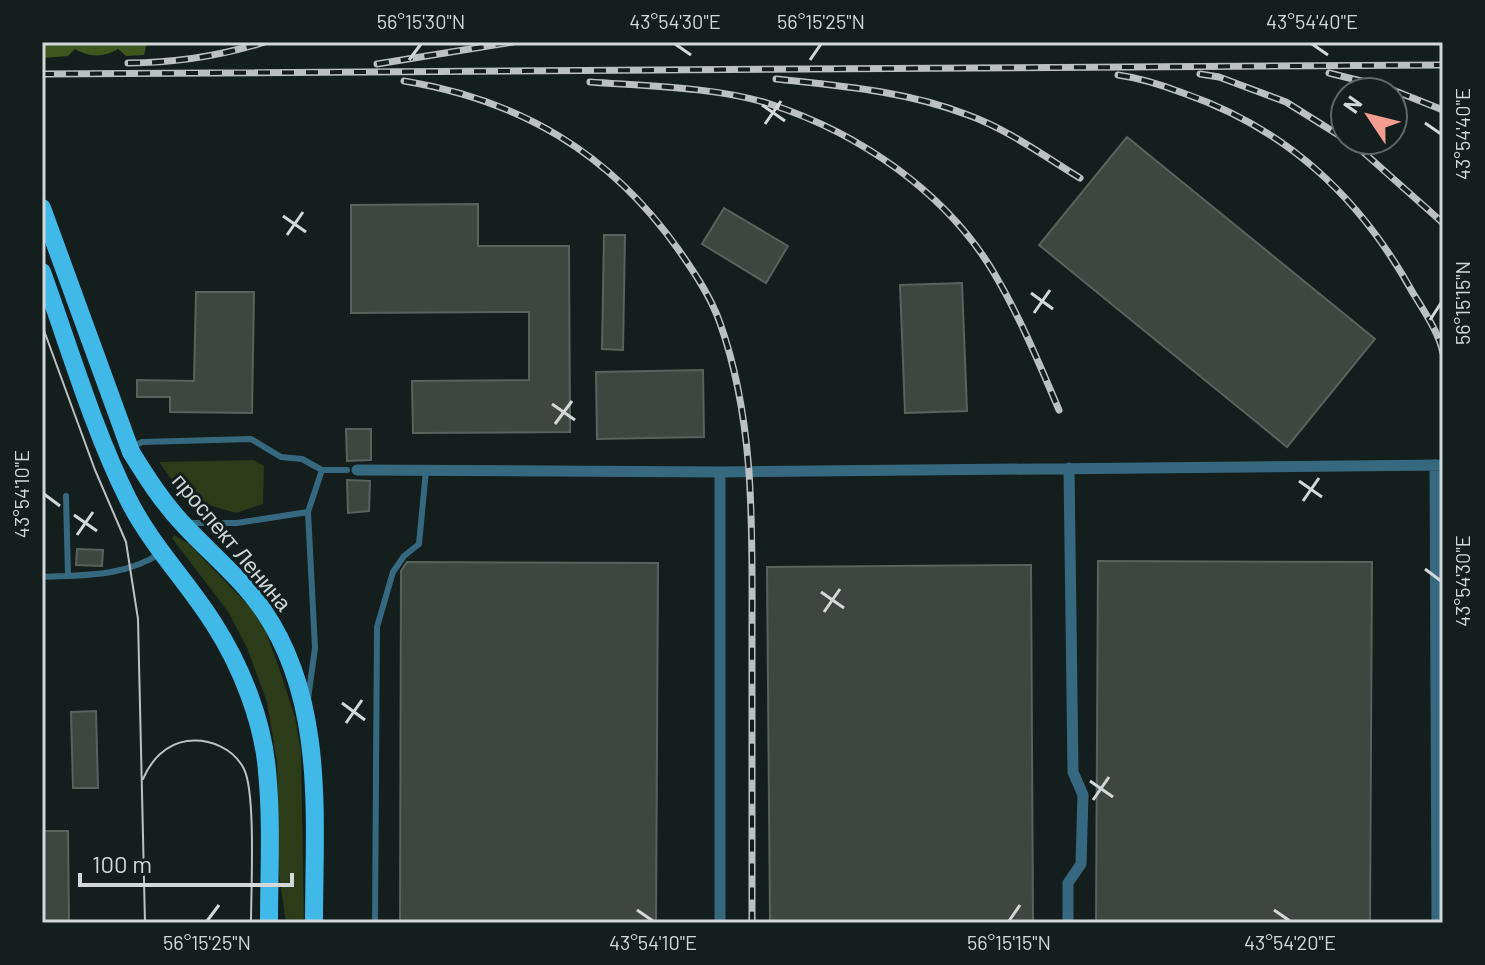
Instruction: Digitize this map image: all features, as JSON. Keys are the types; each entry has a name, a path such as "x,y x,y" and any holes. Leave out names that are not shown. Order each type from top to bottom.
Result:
{"main road":[{"name":"проспект Ленина","path":"42,208 130,449 154,490 262,608 276,631 306,710 314,774 314,923"},
{"path":"42,272 129,501 157,547 214,623 236,661 260,734 267,769 269,923"},
{"path":"157,547 159,526 168,521 182,523"}],"street":[{"path":"352,470 720,472 1439,465 1437,923"},
{"path":"1068,923 1068,883 1081,864 1083,795 1073,772 1069,468"},
{"path":"720,472 720,923"}],"lane":[{"path":"130,449 142,442 251,439 281,457 302,459 322,470 352,470"},
{"path":"306,710 315,648 308,512 322,470"},
{"path":"375,923 377,627 393,572 404,556 419,544 426,470"},
{"path":"66,496 68,575"},
{"path":"182,523 237,523 308,512"},
{"path":"42,577 123,571 157,547"}],"green space":[{"path":"42,42 147,42 144,55 126,56 118,49 108,54 91,55 75,49 68,56 42,58"},
{"path":"254,460 264,466 263,504 236,513 202,503 173,482 159,462"},
{"path":"174,535 188,543 253,610 265,630 277,662 295,717 301,751 304,923 286,923 279,874 277,763 267,702 247,648 229,613 172,538"}],"building":[{"path":"1127,137 1375,339 1287,447 1039,245"},
{"path":"478,204 478,246 569,246 570,432 413,433 412,381 529,380 529,312 351,313 351,205"},
{"path":"724,208 788,246 766,283 702,244"},
{"path":"604,235 625,235 623,350 602,349"},
{"path":"962,283 967,411 905,413 900,285"},
{"path":"196,292 254,292 252,413 170,412 170,397 137,397 137,380 194,381"},
{"path":"703,370 704,437 597,439 596,372"},
{"path":"346,429 371,429 371,460 347,461"},
{"path":"347,480 370,481 369,511 348,513"},
{"path":"77,549 103,550 102,566 76,565"},
{"path":"1098,561 1372,562 1370,923 1096,923"},
{"path":"407,562 658,563 656,923 400,923 401,571"},
{"path":"1031,565 1033,923 770,923 767,567"},
{"path":"96,711 98,788 73,788 71,712"},
{"path":"42,831 68,831 69,923 42,923"}],"tram line":[{"path":"42,325 95,470 126,542 138,619 145,923"},
{"path":"143,779 160,754 187,741 213,743 240,762 248,781 250,799 251,923"}],"railway":[{"path":"128,63 197,58 265,42"},
{"path":"377,64 513,42"},
{"path":"42,74 1443,65"},
{"path":"1329,73 1385,87 1443,110"},
{"path":"1200,74 1219,77 1286,102 1329,129"},
{"path":"1118,75 1159,85 1221,108 1288,147 1317,170 1369,226 1392,258 1431,322 1443,353"},
{"path":"776,79 874,91 945,107 997,128 1080,178"},
{"path":"404,81 446,90 524,117 592,159 623,185 651,215 690,267 716,313 732,361 740,400 750,480 752,923"},
{"path":"590,82 657,86 749,98 836,131 897,169 951,216 994,273 1021,323 1059,410"},
{"path":"1368,156 1443,223"}]}
